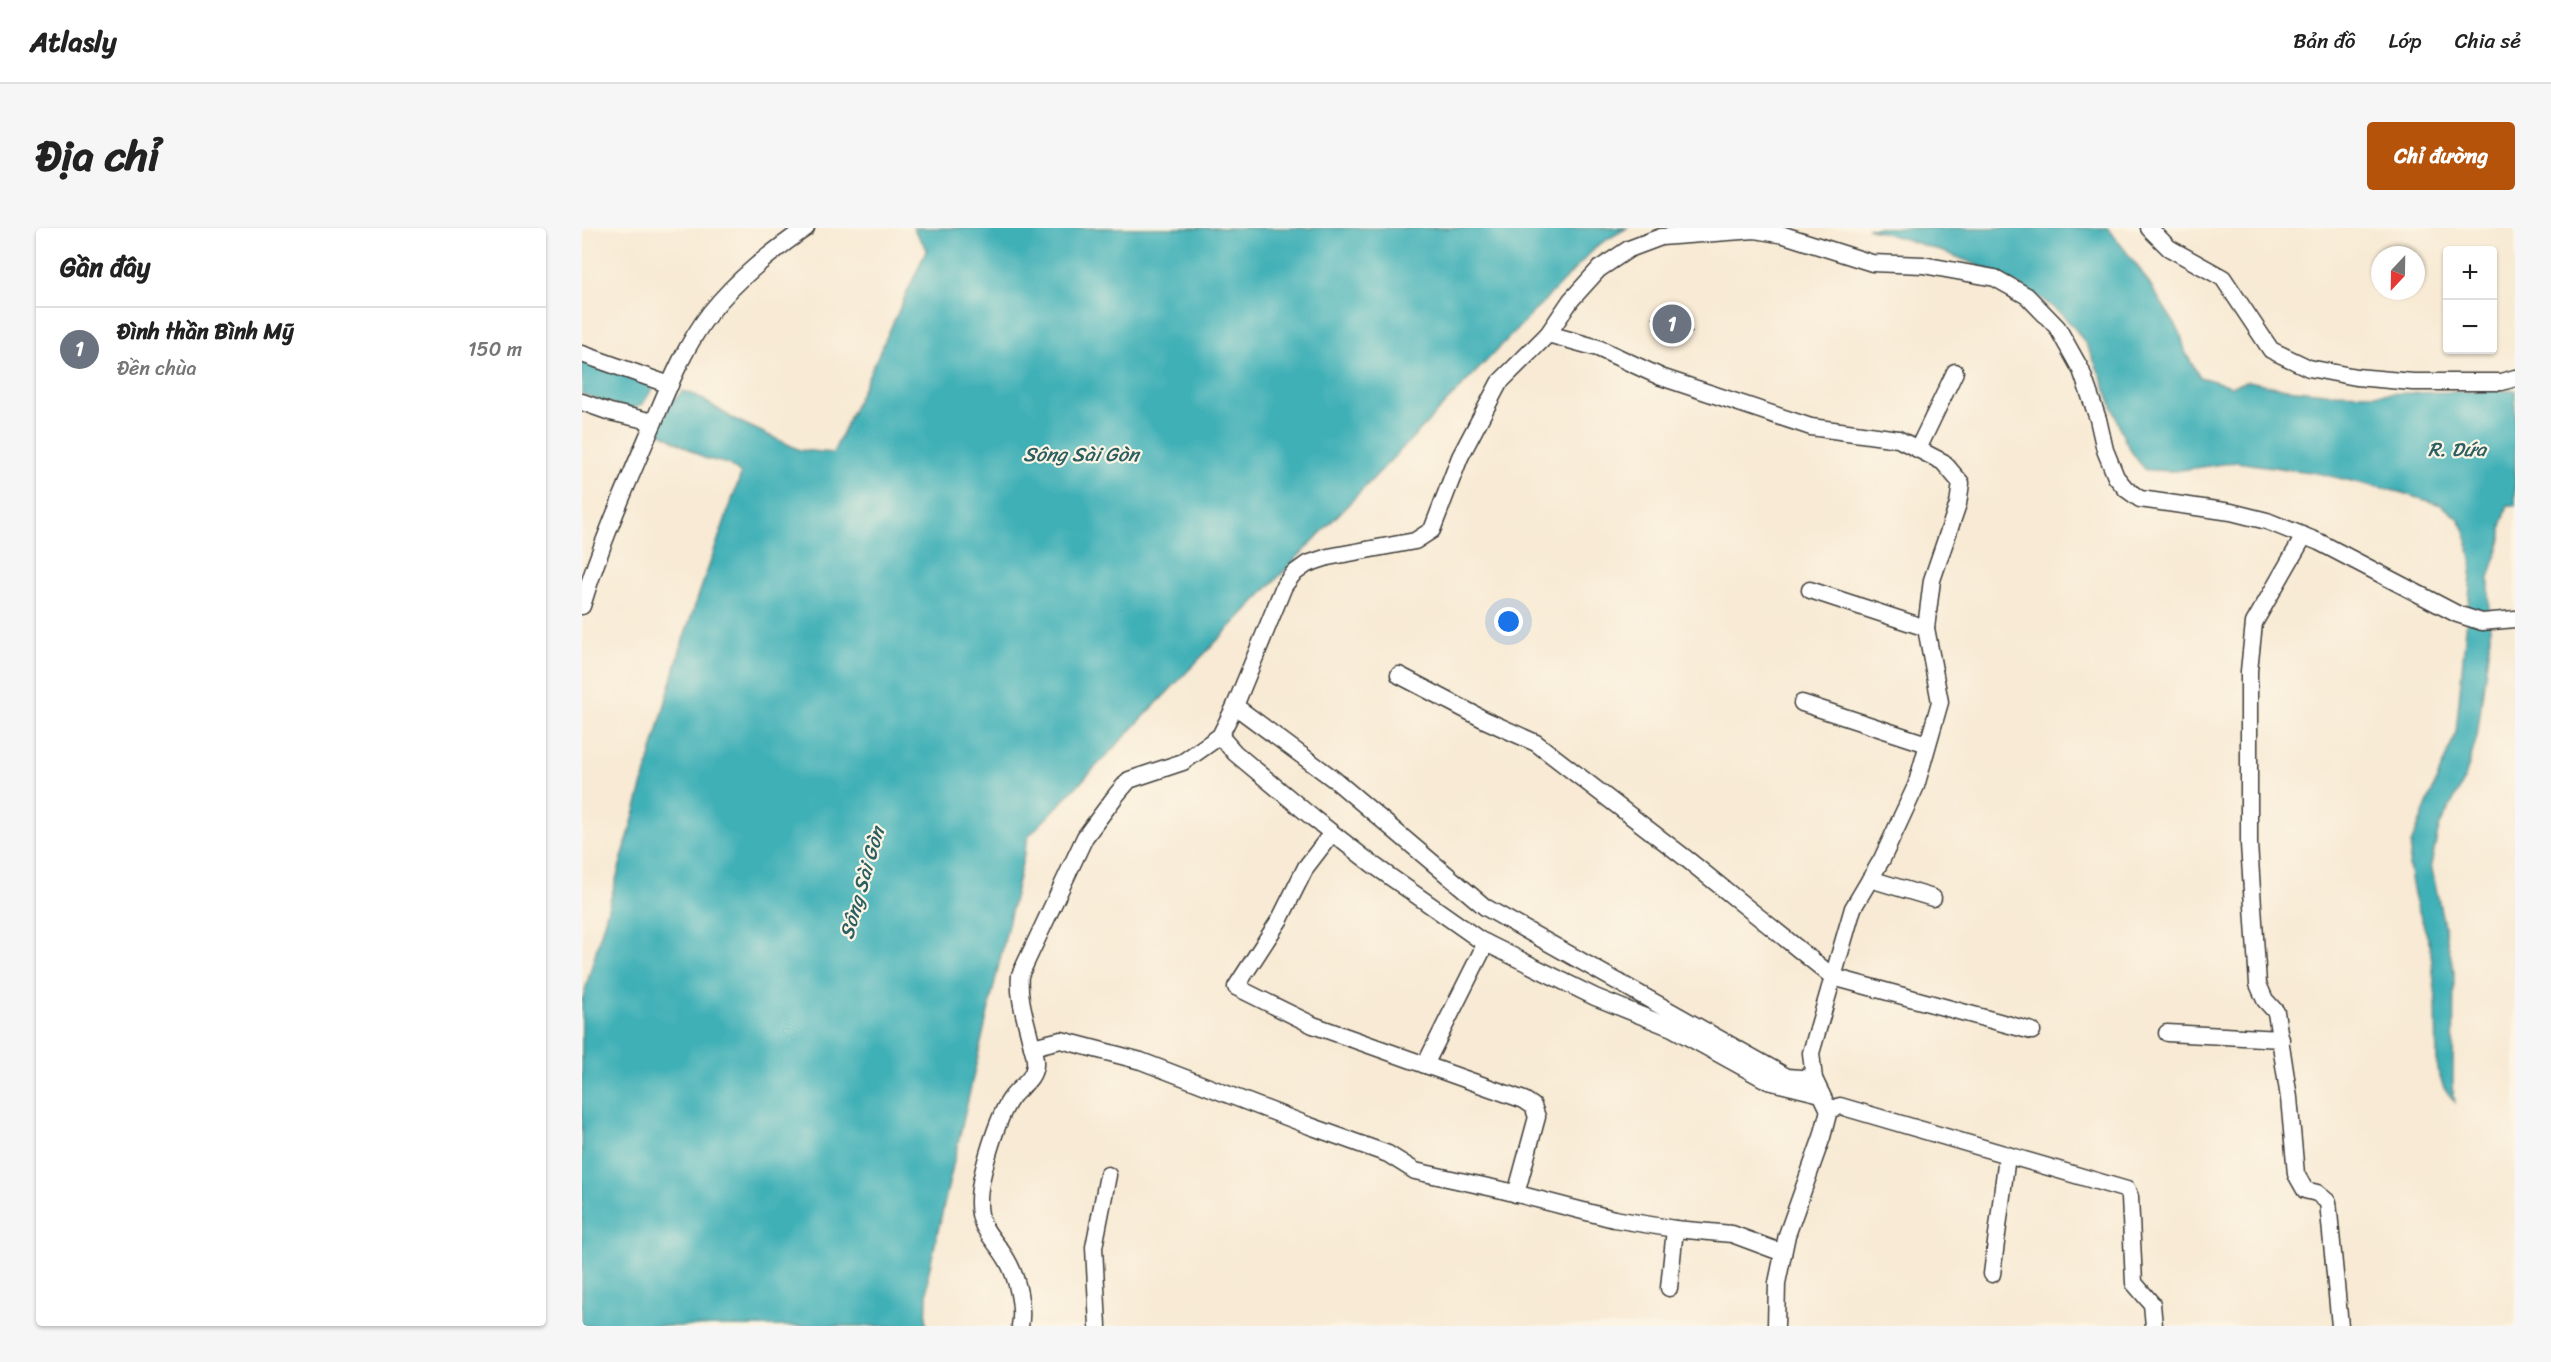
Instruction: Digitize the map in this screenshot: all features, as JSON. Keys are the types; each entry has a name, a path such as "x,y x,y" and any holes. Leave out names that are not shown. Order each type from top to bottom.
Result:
{"street":[{"path":"582,606 596,561 688,346 726,293 760,261 806,228"},
{"path":"2149,228 2169,248 2223,278 2271,350 2309,368 2356,377 2413,382 2502,382 2515,378"},
{"path":"1020,1326 1022,1317 1016,1284 1009,1263 981,1225 978,1198 997,1123 1012,1096 1026,1085 1032,1076 1036,1063 1019,992 1020,975 1085,837 1129,780 1183,762 1220,736 1235,706 1284,586 1293,574 1307,564 1328,557 1415,541 1432,530 1460,457 1499,383 1548,334 1571,300 1599,269 1629,249 1661,237 1755,230 1784,235 1872,263 1923,265 1995,278 2027,296 2057,327 2081,370 2098,419 2105,450 2116,477 2126,489 2140,499 2231,512 2267,520 2371,568 2457,614 2482,622 2515,619"},
{"path":"1548,334 1598,348 1661,377 1811,427 1898,439 1943,462 1961,483 1958,504 1932,580 1926,628 1940,702 1916,786 1882,859 1853,908 1811,1053 1817,1086 1829,1110 1822,1137 1787,1235 1777,1283 1776,1326"},
{"path":"582,354 670,385"},
{"path":"1918,449 1954,372"},
{"path":"582,402 610,412 654,422"},
{"path":"2304,536 2254,623 2249,671 2249,844 2258,984 2265,1000 2276,1012 2296,1174 2305,1190 2317,1193 2328,1202 2340,1326"},
{"path":"1810,590 1926,628"},
{"path":"1399,675 1485,720 1536,743 1688,860 1833,977 2032,1031"},
{"path":"1802,703 1927,744"},
{"path":"1235,706 1335,780 1485,907 1787,1077 1817,1086"},
{"path":"1220,736 1235,753 1332,833 1486,943 1595,998 1672,1028 1768,1081 1817,1086"},
{"path":"1332,833 1306,867 1280,919 1236,987 1313,1025 1524,1100 1533,1106 1537,1117 1516,1194"},
{"path":"1870,879 1934,898"},
{"path":"1425,1065 1486,943"},
{"path":"2167,1033 2281,1039"},
{"path":"1032,1047 1061,1040 1141,1061 1388,1154 1415,1171 1614,1219 1675,1229 1732,1234 1783,1252"},
{"path":"1829,1110 1840,1106 2127,1190 2130,1197 2134,1283 2152,1304 2154,1326"},
{"path":"1992,1274 2007,1156"},
{"path":"1098,1326 1095,1247 1108,1174"},
{"path":"1669,1288 1675,1229"}],"water":[{"name":"Sông Sài Gòn","path":"913,228 1627,228 1598,245 1028,837 928,1275 926,1326 582,1326 582,1001 683,640 741,474 728,464 704,458 658,431 671,402 683,391 697,396 732,418 800,450 833,453 927,249"},
{"name":"R. Dứa","path":"1867,228 2108,228 2141,271 2180,332 2186,354 2200,377 2231,386 2249,381 2286,389 2375,394 2515,390 2515,506 2508,505 2501,526 2501,540 2489,578 2490,636 2477,737 2464,781 2439,827 2431,865 2454,971 2453,1088 2455,1102 2444,1088 2437,1069 2436,999 2430,945 2415,899 2409,867 2411,844 2456,732 2472,565 2465,531 2459,519 2441,505 2399,492 2317,473 2236,462 2175,471 2146,470 2128,446 2087,346 2066,319 2043,300 2016,283 1986,269 1923,245"},
{"path":"582,360 654,386 643,404 632,410 582,394"}],"building":[{"path":"1673,304 1692,332 1672,345 1653,317"}],"place":[{"name":"Đình thần Bình Mỹ","path":"1672,324"}]}
